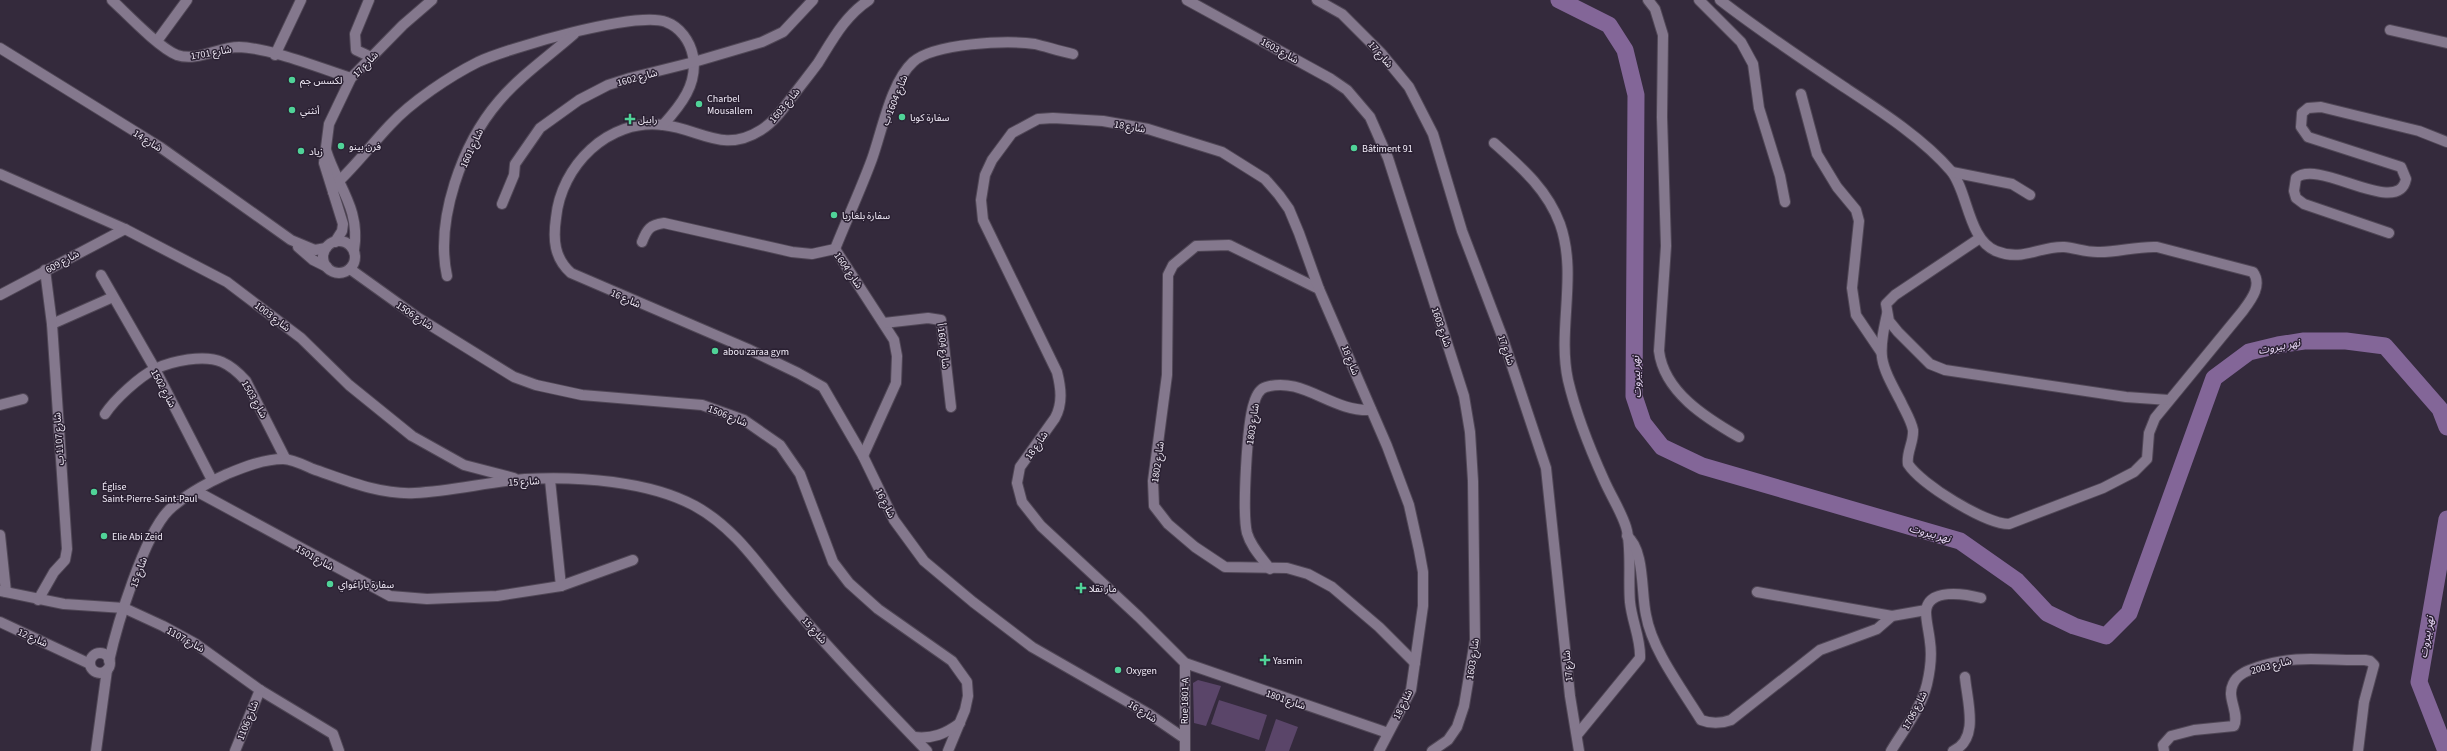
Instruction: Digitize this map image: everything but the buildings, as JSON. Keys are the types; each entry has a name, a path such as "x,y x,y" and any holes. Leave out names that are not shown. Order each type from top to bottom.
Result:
{"street":[{"name":"شارع 1701","path":"112,0 166,50 177,55 190,57 238,47 257,49 351,78"},
{"path":"157,41 187,0"},
{"path":"275,55 301,0"},
{"path":"369,0 354,39 356,50 371,58"},
{"name":"شارع 17","path":"335,242 342,231 343,224 325,168 325,145 328,124 351,78 432,0"},
{"name":"شارع 1602","path":"502,204 514,175 515,164 540,128 579,100 608,85 762,42 783,32 813,0"},
{"name":"شارع 1603","path":"663,125 726,142 746,138 754,134 765,127 780,113 817,64 839,28 869,0"},
{"name":"شارع 1603","path":"1187,0 1347,90 1370,117 1388,158 1464,396 1470,432 1476,640 1464,706 1457,727 1448,740 1432,751"},
{"name":"شارع 17","path":"1316,0 1342,14 1381,53 1409,87 1433,134 1462,231 1502,336 1546,468 1567,664 1579,751"},
{"path":"1648,0 1655,9 1663,35 1662,117 1666,246 1659,337 1660,362 1668,378 1690,403 1714,422 1739,437"},
{"path":"1698,0 1741,42 1753,64 1759,108 1780,176 1785,202"},
{"path":"1720,0 1762,31 1881,111 1952,172 1980,238 1989,248 2005,254 2030,255 2064,247 2081,251 2100,252 2142,246 2157,247 2230,264 2253,272 2256,283 2253,296 2151,424 2147,459 2134,472 2102,488 2056,504 2020,520 2004,524 1944,495 1929,485 1910,466 1907,459 1913,430 1886,374 1881,352 1856,315 1852,288 1859,221 1856,210 1837,187 1817,154 1802,94"},
{"path":"333,192 343,178 401,115 466,69 492,56 575,33 647,19 666,22 678,30 688,42 694,62 686,97 663,125"},
{"path":"2390,30 2447,43"},
{"name":"شارع 1601","path":"447,276 443,243 446,220 455,182 477,132 500,100 575,33"},
{"name":"شارع 1604 ب","path":"835,249 871,160 891,101 903,75 915,60 946,48 1005,43 1034,44 1073,54"},
{"name":"شارع 14","path":"0,48 160,147 291,240"},
{"path":"2389,233 2304,204 2296,198 2294,182 2296,178 2304,174 2315,173 2361,188 2385,192 2401,189 2406,179 2401,167 2308,137 2301,127 2302,113 2308,108 2321,106 2418,131 2447,142"},
{"name":"شارع 18","path":"1185,663 1139,617 1041,526 1022,502 1017,483 1020,467 1059,411 1061,393 1057,372 983,220 981,200 984,175 1012,133 1038,119 1103,121 1148,129 1222,152 1265,179 1282,200 1299,233 1319,289 1371,410 1409,505 1423,572 1423,606 1411,690 1379,751"},
{"name":"شارع 16","path":"663,125 646,125 620,131 600,143 579,160 563,186 557,206 554,241 556,252 564,267 571,273 748,349 817,382 830,396 863,456 894,520 924,561 1032,647 1143,711 1184,738"},
{"path":"1494,143 1526,171 1540,187 1559,222 1567,260 1566,318 1568,380 1592,450 1623,520 1627,536 1630,603 1633,623 1640,642 1640,658 1577,735"},
{"name":"شارع 17","path":"325,145 334,168 343,178 345,193 356,229 354,250"},
{"path":"345,193 372,146"},
{"path":"1952,172 2007,183 2030,195"},
{"name":"شارع 1003","path":"0,174 124,229 227,282 290,329 354,390 412,436 464,465 487,472 528,479"},
{"name":"شارع 1604","path":"642,242 646,230 651,226 664,223 792,252 812,254 835,249 884,323 894,340 898,356 896,383 863,456"},
{"name":"شارع 609","path":"0,295 124,229"},
{"path":"1881,352 1887,314 1886,304 1895,295 1980,238"},
{"path":"291,240 315,250 326,248 335,242 346,242 354,250 355,260 350,269 341,273 330,271 327,267 309,257 291,240"},
{"name":"شارع 1802","path":"1319,289 1229,245 1196,246 1175,263 1168,275 1167,375 1153,481 1154,506 1168,524 1195,547 1225,567 1270,569 1287,568 1308,574 1332,587 1379,627 1415,663"},
{"path":"326,248 323,258 327,267"},
{"name":"شارع 1506","path":"350,269 417,317 514,377 536,385 582,395 702,405 744,420 780,444 800,474 833,562 848,584 897,623 942,652 960,670 967,682 968,696 960,723 948,751"},
{"name":"شارع 1107 ب","path":"38,600 54,572 66,556 52,324 45,270"},
{"name":"شارع 1502","path":"101,275 155,369 212,480"},
{"path":"52,324 113,296"},
{"path":"1887,314 1898,332 1919,354 1930,364 1944,370 2126,397 2169,400"},
{"name":"شارع 1604 أ","path":"884,323 928,318 941,320 951,407"},
{"name":"شارع 1503","path":"105,414 118,397 155,369 175,363 206,358 221,362 236,371 246,381 258,401 285,458"},
{"name":"شارع 1803","path":"1270,569 1252,545 1246,526 1249,432 1254,402 1260,390 1268,386 1296,387 1341,407 1359,411 1371,410"},
{"path":"0,405 23,399"},
{"name":"شارع 15","path":"108,665 114,637 124,608 155,529 170,509 212,480 251,465 285,458 352,483 387,492 412,493 528,479 617,482 650,488 702,511 735,536 791,604 927,751"},
{"path":"550,480 561,586"},
{"name":"شارع 1501","path":"196,491 390,596 427,599 497,596 561,586 634,560"},
{"path":"0,535 3,591"},
{"path":"1627,536 1635,546 1640,567 1646,616 1652,636 1682,691 1701,720 1705,722 1718,724 1731,720 1820,650 1877,629 1892,616"},
{"name":"شارع 1107","path":"3,591 38,600 64,604 124,608 186,637 213,654 260,690 333,734 340,751"},
{"path":"1757,592 1892,616 1926,610 1930,603 1940,595 1946,593 1964,594 1981,598"},
{"name":"شارع 1706","path":"1891,751 1914,715 1926,686 1931,654 1926,610"},
{"name":"شارع 12","path":"0,622 67,651 95,658"},
{"name":"شارع 15","path":"95,658 114,637"},
{"path":"96,751 108,665 106,656 95,658 96,672 103,698"},
{"name":"شارع 2003","path":"2164,751 2163,745 2171,736 2194,730 2234,726 2236,720 2231,698 2233,684 2246,671 2275,662 2306,658 2370,661 2374,665 2364,702 2358,751"},
{"name":"شارع 1801","path":"1185,663 1388,733"},
{"name":"Rue 1801-A","path":"1185,663 1185,751"},
{"path":"96,672 108,665"},
{"path":"1953,751 1965,744 1970,732 1965,677"},
{"name":"شارع 1106","path":"235,751 260,690"},
{"path":"914,737 925,738 942,735 960,723"}],"shaded area":[{"path":"1198,680 1221,686 1206,726 1194,723 1193,683"},
{"path":"1219,700 1267,715 1259,740 1211,724"},
{"path":"1276,719 1298,727 1289,751 1265,751"}],"waterway":[{"name":"نهر بيروت","path":"1559,0 1609,25 1625,50 1636,95 1634,396 1643,423 1662,447 1702,466 1960,541 2017,581 2047,613 2074,626 2106,636 2129,613 2214,378 2249,352 2304,341 2346,341 2385,346 2440,409 2447,427"},
{"name":"نهر بيروت","path":"2446,751 2419,682 2447,519"}],"place":[{"name":"لكسس جم","path":"292,80"},
{"name":"Charbel Mousallem","path":"699,104"},
{"name":"أنثني","path":"292,110"},
{"name":"سفارة كوبا","path":"902,117"},
{"name":"رابيل","path":"630,119"},
{"name":"فرن بينو","path":"341,146"},
{"name":"Bâtiment 91","path":"1354,148"},
{"name":"زياد","path":"301,151"},
{"name":"سفارة بلغاريا","path":"834,215"},
{"name":"abou zaraa gym","path":"715,351"},
{"name":"Église Saint-Pierre-Saint-Paul","path":"94,492"},
{"name":"Elie Abi Zeid","path":"104,536"},
{"name":"سفارة باراغواي","path":"330,584"},
{"name":"مار تقلا","path":"1081,588"},
{"name":"Yasmin","path":"1265,660"},
{"name":"Oxygen","path":"1118,670"}]}
